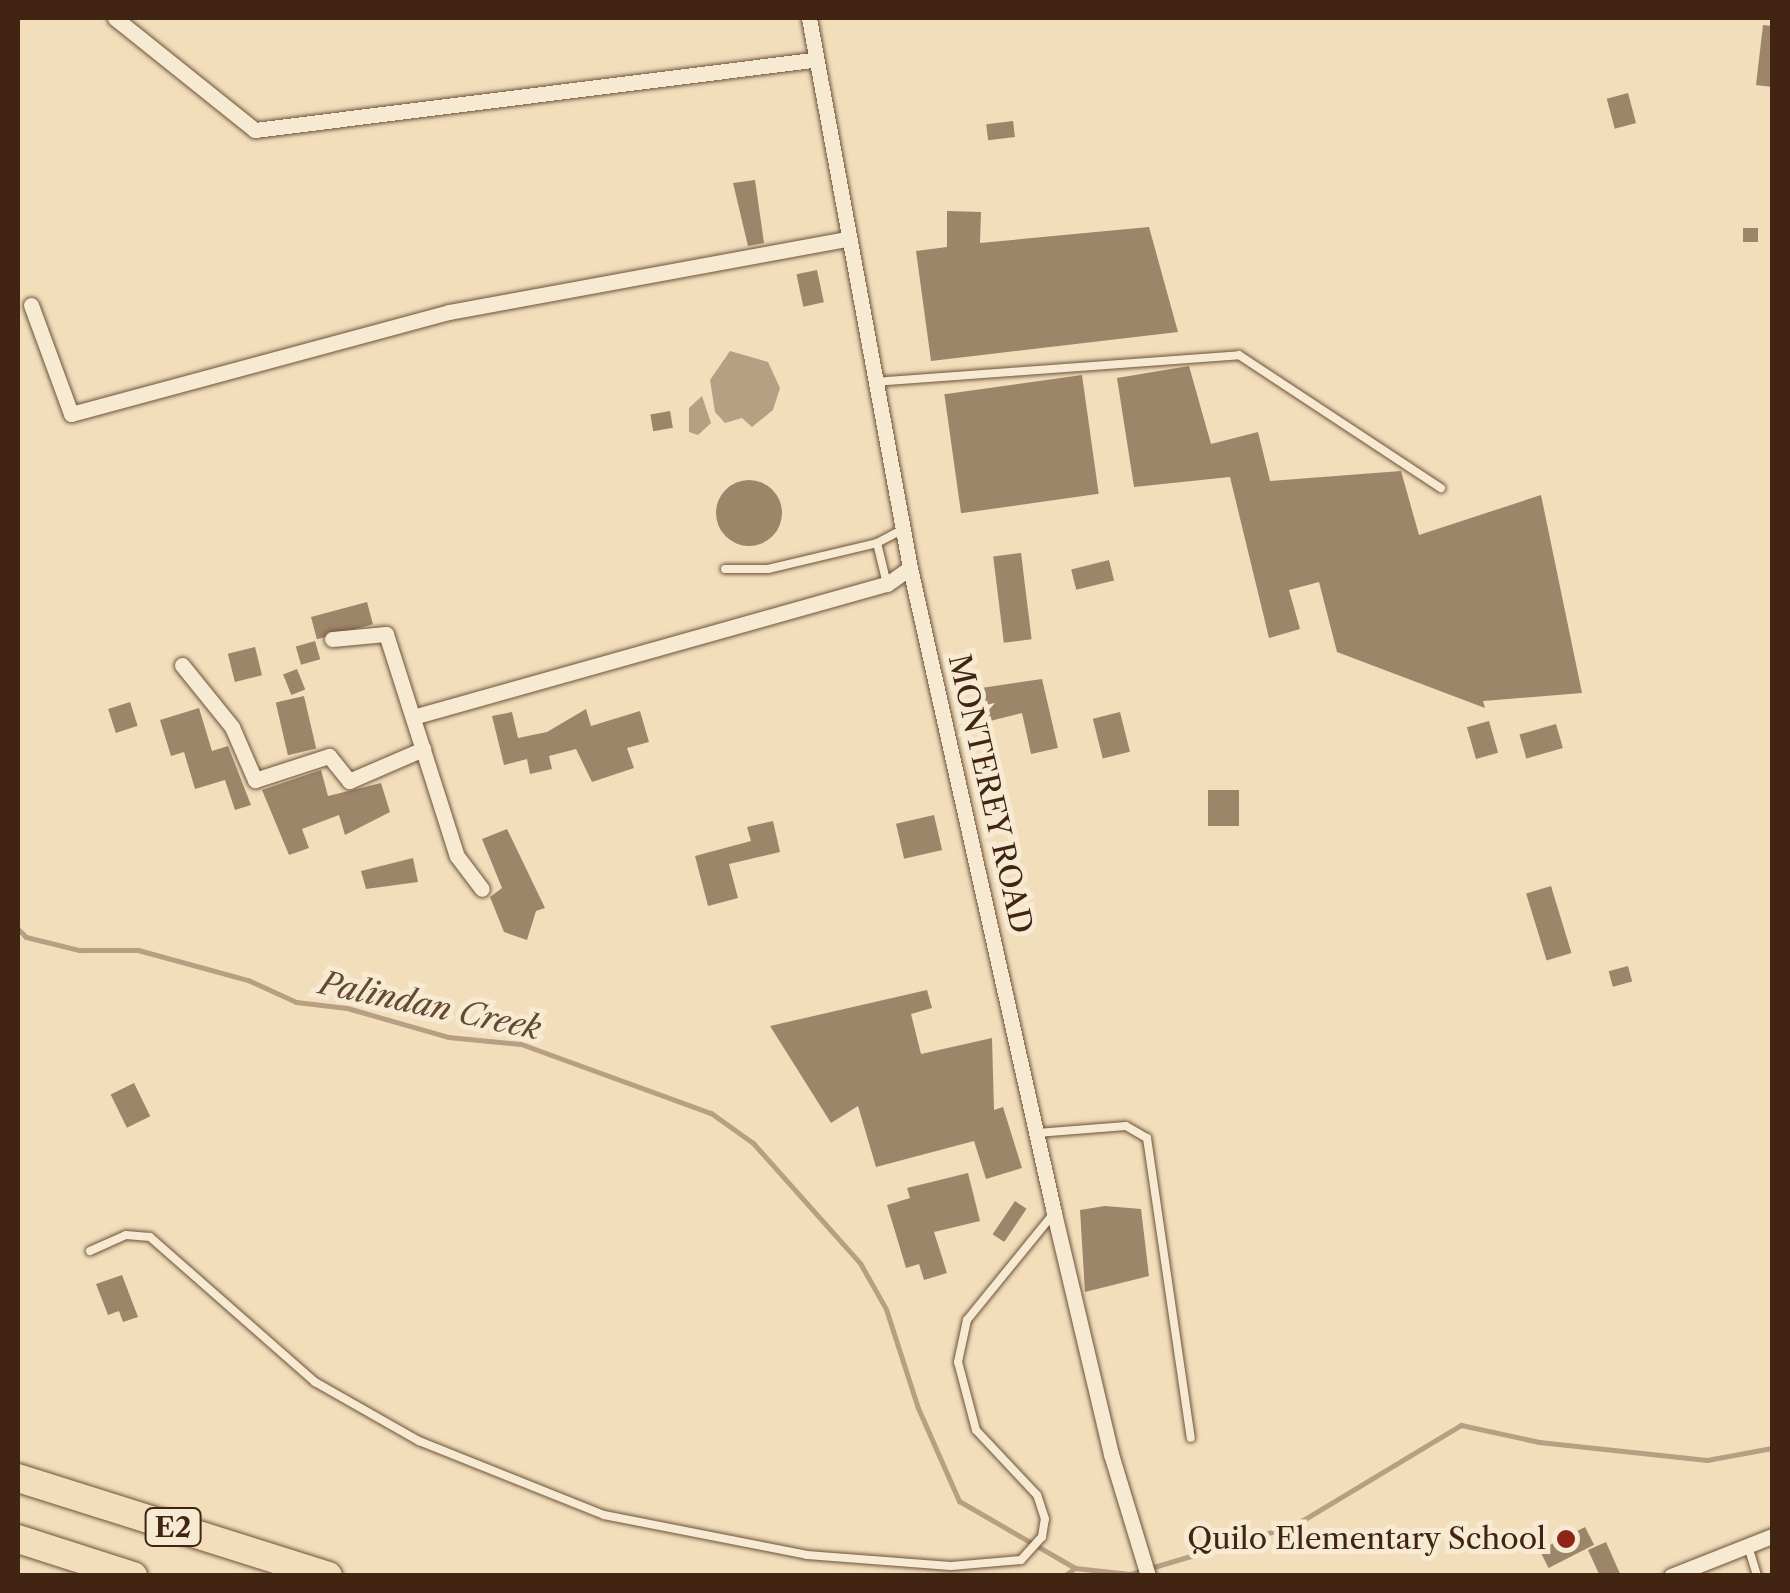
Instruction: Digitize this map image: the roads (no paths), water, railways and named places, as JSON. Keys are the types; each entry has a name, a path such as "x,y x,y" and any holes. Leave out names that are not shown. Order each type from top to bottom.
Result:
{"highway":[{"name":"E2","path":"18,1478 328,1576"},
{"name":"E2","path":"18,1539 133,1576"}],"street":[{"path":"114,18 255,130 812,60"},
{"name":"MONTEREY ROAD","path":"808,18 812,60 910,568 1054,1214 1148,1576"},
{"path":"31,305 71,414 449,312 846,239"},
{"path":"413,718 888,584 910,568"},
{"path":"332,640 386,634 457,856 482,888"},
{"path":"182,665 232,727 255,780 329,756 349,781 423,748"},
{"path":"1671,1576 1772,1536"}],"lane":[{"path":"874,382 1239,355 1441,488"},
{"path":"725,569 768,569 876,544 903,529"},
{"path":"876,544 888,584"},
{"path":"1036,1132 1126,1126 1147,1138 1192,1438"},
{"path":"90,1250 126,1234 150,1237 315,1382 420,1441 604,1514 807,1555 951,1566 1021,1560 1032,1553 1042,1537 1046,1518 1038,1495 976,1430 958,1362 967,1320 1054,1214"},
{"path":"1747,1545 1757,1576"}],"waterway":[{"name":"Palindan Creek","path":"18,929 26,937 79,950 138,950 248,980 296,1002 347,1008 448,1037 521,1044 711,1113 753,1143 860,1263 886,1309 918,1408 959,1501 1075,1568 1130,1574 1295,1525 1461,1425 1539,1442 1707,1460 1772,1448"},
{"path":"1064,1576 1075,1568"}],"place":[{"name":"Quilo Elementary School","path":"1566,1539"}]}
